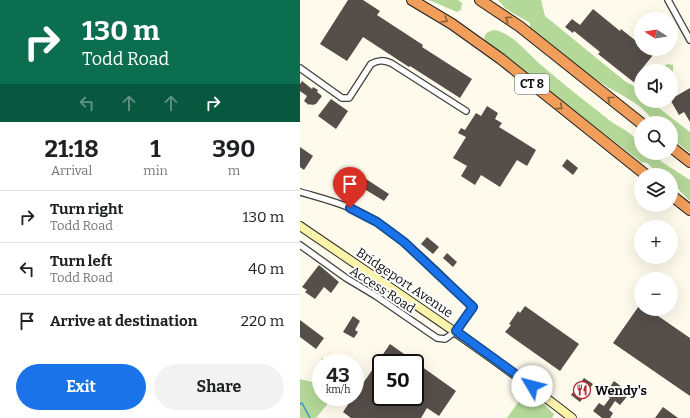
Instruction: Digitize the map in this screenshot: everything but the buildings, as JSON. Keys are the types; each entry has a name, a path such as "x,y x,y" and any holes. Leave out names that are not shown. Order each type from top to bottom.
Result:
{"highway":[{"name":"CT 8","path":"412,0 452,24 501,59 637,168"},
{"name":"CT 8","path":"480,0 519,26 634,117"},
{"path":"678,153 690,162"},
{"path":"678,201 690,210"}],"main road":[{"name":"Bridgeport Avenue","path":"300,226 456,331 521,378 572,418"}],"street":[{"path":"668,0 690,40"},
{"path":"300,68 342,98 346,99 349,98 371,64 376,61 383,60 391,63 466,111"},
{"path":"300,192 350,208 379,224 404,242 473,307 456,331"},
{"name":"Access Road","path":"300,245 346,278 376,296 437,338 445,339 456,331"}],"green space":[{"path":"429,0 458,0 462,3 461,10 457,12"},
{"path":"498,0 541,0 545,16 626,82 634,86 634,102 584,71 530,28 530,23 506,9"},
{"path":"495,30 508,35 568,87 613,123 634,137 634,157 487,43 484,38 489,31"},
{"path":"642,108 659,108 669,116 649,116"},
{"path":"678,123 690,132 690,153 678,144"},
{"path":"638,160 660,160 671,168 652,168 647,163"},
{"path":"678,172 690,180 690,201 678,189"},
{"path":"300,379 312,382 312,406 326,406 316,418 300,418"},
{"path":"527,390 534,394 554,414 552,418 507,418"}],"waterway":[{"path":"300,404 302,403 310,418"}],"place":[{"name":"Wendy's","path":"582,390"}],"route":[{"path":"350,208 377,222 404,242 473,307 456,331 532,386"}]}
